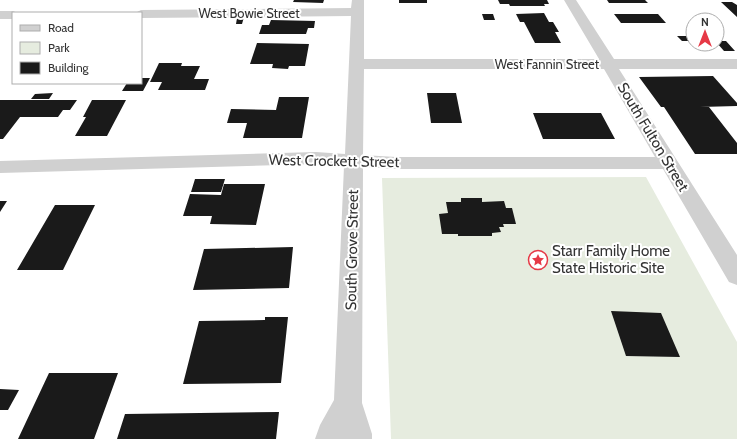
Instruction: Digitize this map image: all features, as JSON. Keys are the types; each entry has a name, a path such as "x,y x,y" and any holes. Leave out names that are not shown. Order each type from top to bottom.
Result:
{"street":[{"name":"South Fulton Street","path":"570,0 737,275"},
{"name":"West Bowie Street","path":"142,14 357,6"},
{"name":"South Grove Street","path":"357,6 348,403 357,434 357,439"},
{"path":"0,15 12,15"},
{"name":"West Fannin Street","path":"356,64 737,64"},
{"name":"West Crockett Street","path":"0,167 316,158 396,163 669,163"},
{"name":"South Grove Street","path":"330,439 330,435 348,403"}],"green space":[{"name":"Starr Family Home State Historic Site","path":"646,177 737,342 737,439 391,439 382,178"}],"building":[{"path":"294,0 324,0 323,3 293,2"},
{"path":"399,0 427,0 427,3 399,3"},
{"path":"498,0 547,0 549,4 544,4 545,6 510,6 509,4 500,4"},
{"path":"607,0 645,0 648,3 609,3"},
{"path":"721,2 732,2 737,5 737,17"},
{"path":"544,13 549,22 553,22 559,32 555,32 561,43 535,43 524,22 520,22 516,14"},
{"path":"482,14 493,14 495,20 484,20"},
{"path":"614,14 658,14 666,23 621,23"},
{"path":"244,17 242,24 236,24 237,18"},
{"path":"271,20 315,21 314,28 308,28 306,34 259,34 262,25 269,25"},
{"path":"677,36 685,36 685,41 682,41"},
{"path":"725,41 726,41 735,51 725,51"},
{"path":"257,43 309,44 305,66 289,66 288,69 272,68 273,64 250,64"},
{"path":"159,63 182,63 181,66 200,66 194,79 209,79 205,90 158,90 162,82 150,82"},
{"path":"713,76 737,103 737,106 700,107 709,107 737,143 737,154 695,154 664,107 661,107 639,77"},
{"path":"142,78 150,78 143,91 122,91 126,84 142,84"},
{"path":"53,93 49,99 31,99 35,94"},
{"path":"427,93 456,93 462,123 431,123"},
{"path":"279,97 309,97 302,138 243,138 247,123 227,123 231,109 276,110"},
{"path":"0,100 77,100 70,110 63,110 58,117 20,117 3,139 0,139"},
{"path":"92,100 126,100 107,136 75,136 86,117 83,117"},
{"path":"533,113 601,113 615,139 543,139"},
{"path":"195,179 225,179 221,192 191,192"},
{"path":"224,184 265,184 256,225 210,224 212,216 183,216 190,194 221,195"},
{"path":"461,198 482,198 482,202 504,201 506,208 512,208 516,224 503,224 504,227 499,227 501,232 492,233 492,236 458,236 458,234 442,234 439,214 448,213 446,202 461,202"},
{"path":"0,201 7,201 0,212"},
{"path":"55,205 95,205 63,270 17,270"},
{"path":"293,247 289,288 193,290 204,249"},
{"path":"611,311 661,313 680,357 626,356"},
{"path":"265,317 288,317 281,383 183,384 199,321 265,320"},
{"path":"49,373 118,373 94,439 18,439"},
{"path":"0,389 19,390 8,410 0,410"},
{"path":"279,412 276,439 117,439 125,414"}],"place":[{"name":"Starr Family Home State Historic Site","path":"538,260"}]}
